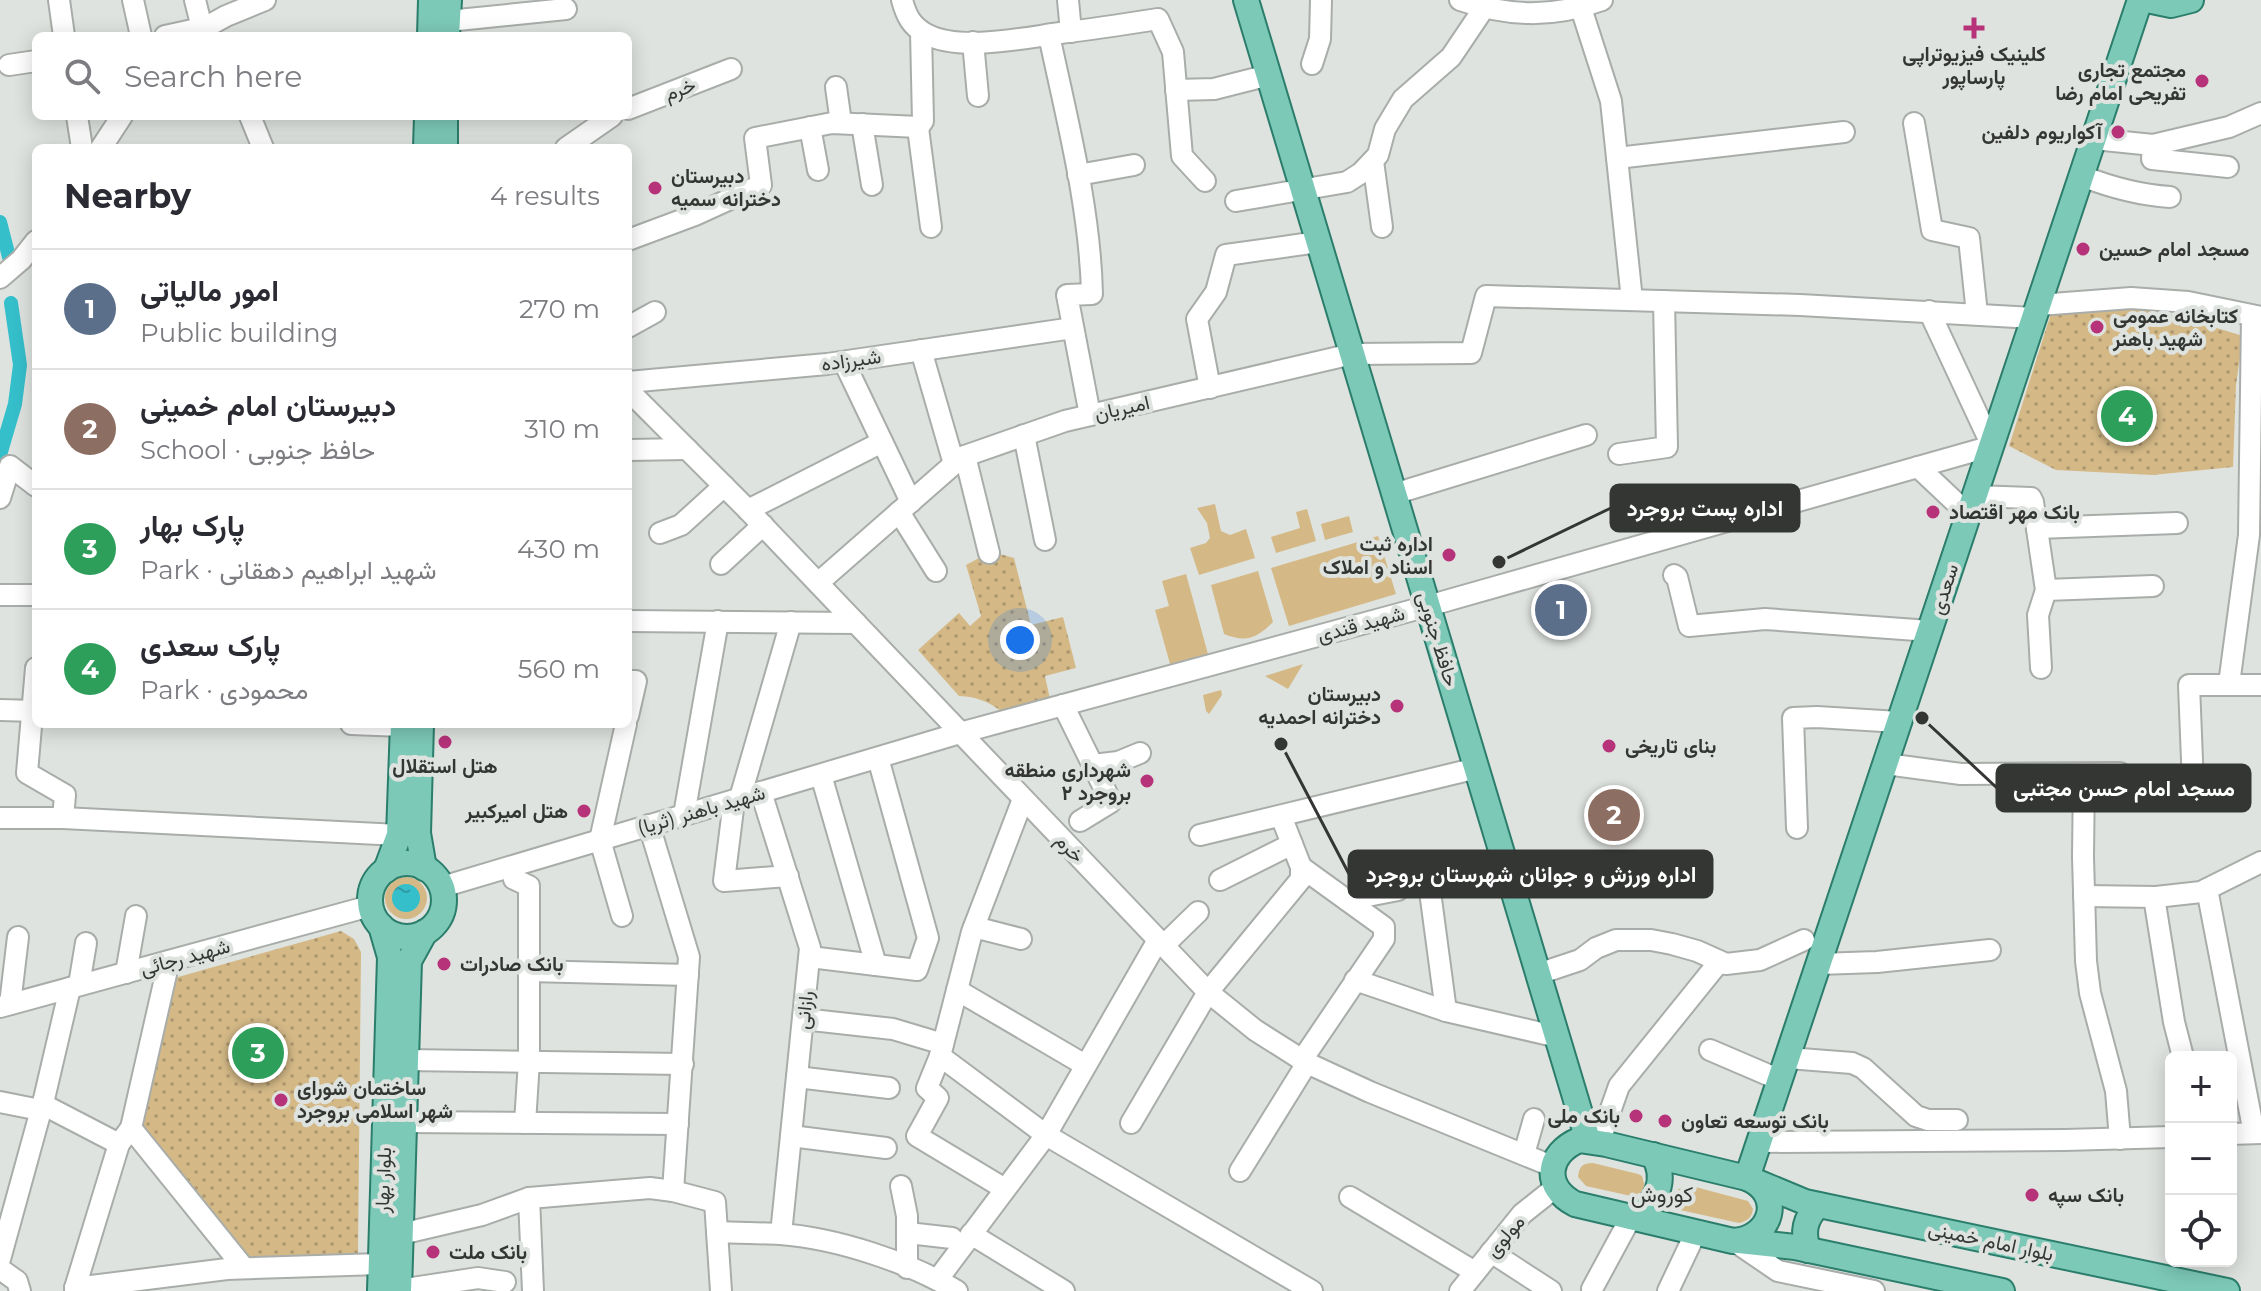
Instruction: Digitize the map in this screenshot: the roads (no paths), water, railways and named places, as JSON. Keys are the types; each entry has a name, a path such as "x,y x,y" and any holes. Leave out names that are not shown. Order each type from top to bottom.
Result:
{"main road":[{"path":"431,0 443,23"},
{"name":"حافظ جنوبی","path":"1246,0 1538,974 1594,1142"},
{"name":"سعدی","path":"1752,1180 1759,1142 2140,0"},
{"path":"2147,0 2159,4 2212,0"},
{"path":"430,120 444,140"},
{"path":"386,870 399,835 409,728"},
{"path":"409,728 424,868"},
{"path":"405,863 424,868 442,887 440,917 418,935 394,935 376,916 373,886 386,870 405,863"},
{"name":"بلوار بهار","path":"376,916 390,957 392,1188 401,1234 399,1290"},
{"name":"بلوار بهار","path":"380,1291 380,1264 404,1122 409,961 425,932"},
{"path":"1733,1241 1753,1236 1767,1221 1769,1199 1752,1180 1594,1142 1579,1140 1561,1151 1555,1177 1566,1199 1575,1204 1733,1241 1808,1250 2002,1291"},
{"path":"1631,1217 1647,1208 1658,1190 1660,1171 1653,1155"},
{"path":"1685,1229 1666,1213 1665,1193 1675,1173 1688,1163"},
{"name":"بلوار امام خمینی","path":"1752,1180 1805,1202 2227,1291"},
{"path":"1808,1250 1804,1228 1808,1216 1818,1205"}],"street":[{"path":"59,0 63,32"},
{"path":"133,0 140,32"},
{"path":"195,0 204,31 265,0"},
{"path":"902,0 911,24 921,32 929,36 973,42 1006,41 1158,19 1173,52 1182,156 1205,181"},
{"path":"1068,0 1071,32"},
{"path":"1312,64 1320,39 1321,0"},
{"path":"1460,0 1484,8 1533,7 1554,13 1602,0"},
{"path":"1236,201 1347,182 1361,173 1378,155 1385,129 1403,99 1451,57 1484,8"},
{"path":"1581,8 1611,101 1632,300 1977,314 2037,312 2131,298 2188,302 2256,317 2249,535 2229,684"},
{"path":"443,23 566,9"},
{"path":"921,32 923,121 919,127 931,227"},
{"path":"1049,35 1091,254 1092,294 1067,295 1090,415"},
{"path":"973,42 978,96"},
{"path":"9,65 32,62"},
{"name":"خرم","path":"632,107 731,69"},
{"path":"1176,90 1214,89 1269,75"},
{"path":"836,87 841,123"},
{"path":"2094,139 2153,145 2229,127 2261,113"},
{"path":"78,120 81,144"},
{"path":"104,144 119,120"},
{"path":"252,120 261,144"},
{"path":"572,144 606,120"},
{"path":"632,239 695,215 761,185 755,138 841,123 919,127"},
{"path":"1914,123 1932,230 1969,238 1977,314"},
{"path":"862,124 872,185"},
{"path":"810,127 818,170"},
{"path":"1617,158 1844,132"},
{"path":"2153,145 2152,159 2228,167"},
{"path":"1373,161 1382,227"},
{"path":"1078,175 1134,165"},
{"path":"2082,176 2125,190 2170,197"},
{"path":"1210,388 1197,319 1216,292 1226,255 1318,242"},
{"path":"0,278 32,246"},
{"name":"امیریان","path":"818,583 960,460 1024,435 1065,421 1352,354 1471,353 1486,296 1632,300"},
{"path":"1619,454 1667,447 1664,301"},
{"path":"1929,311 1992,446"},
{"path":"632,325 655,312"},
{"name":"شیرزاده","path":"632,382 844,362 1073,328"},
{"path":"921,350 989,553"},
{"path":"844,362 882,442 905,507 936,571"},
{"name":"خرم","path":"632,394 763,525 1208,992 1255,1030 1305,1062 1370,1092 1524,1154 1555,1177"},
{"path":"1024,435 1045,540"},
{"path":"1394,494 1586,435"},
{"path":"748,510 882,442"},
{"name":"شهید قندی","path":"960,733 1428,606 1992,446"},
{"path":"632,450 687,449"},
{"path":"0,498 10,466 32,483"},
{"path":"1918,467 1972,506 2031,498 2046,590 2038,615 2041,668"},
{"path":"660,533 681,525 724,486"},
{"path":"2037,528 2177,523"},
{"path":"721,564 763,525"},
{"path":"1674,575 1689,626 1765,619 1930,631"},
{"path":"2046,590 2153,586"},
{"path":"0,595 32,595"},
{"path":"632,621 856,623"},
{"path":"684,815 718,621"},
{"path":"788,876 724,881 737,800 791,622"},
{"path":"632,681 636,681 632,698"},
{"path":"2084,799 2202,784 2189,685 2261,685"},
{"path":"1063,705 1111,802 1080,821"},
{"path":"0,710 32,711"},
{"path":"1797,828 1793,718 1899,722"},
{"path":"32,728 27,773 65,795 63,818"},
{"path":"622,916 600,840 625,728"},
{"name":"شهید باهنر (ثریا)","path":"442,887 960,733"},
{"path":"1093,765 1118,762 1140,753"},
{"path":"810,957 917,970 928,938 878,758"},
{"path":"1886,764 1961,774 2120,773"},
{"path":"1200,835 1477,768"},
{"path":"2084,774 2084,896 2090,993 2116,1091 2120,1139"},
{"path":"821,775 876,965"},
{"name":"رازانی","path":"761,792 810,948 781,1234"},
{"path":"1005,1189 917,1136 938,1098 927,1088 942,1050 974,927 1023,799"},
{"path":"1240,1171 1355,980 1384,939 1384,927 1347,900 1301,873 1281,816"},
{"path":"0,818 63,818 399,835"},
{"path":"649,825 689,957 673,1191"},
{"path":"1220,880 1292,844"},
{"path":"511,867 514,879 529,886 529,1061 525,1123"},
{"path":"1427,869 1446,1011"},
{"path":"2084,896 2154,897 2201,892 2259,871"},
{"path":"1131,1123 1208,992 1301,873"},
{"path":"2207,889 2258,1133 2237,1134"},
{"path":"1347,900 1398,890"},
{"path":"2154,897 2181,1051"},
{"path":"938,1279 962,1236 1005,1189 1046,1135 1160,943 1198,912"},
{"path":"126,973 136,916"},
{"name":"شهید رجائی","path":"5,1006 169,961 376,916"},
{"path":"974,927 1021,939"},
{"path":"5,1006 18,937"},
{"path":"1538,974 1580,960 1596,948 1616,940 1662,942 1697,951 1726,964 1760,960 1804,940"},
{"path":"0,1259 86,943"},
{"path":"1819,964 1877,962 1990,950"},
{"path":"169,961 125,1136 75,1290 244,1268 380,1264"},
{"path":"1594,1142 1619,1086 1719,962"},
{"path":"529,971 688,975"},
{"path":"1355,980 1446,1011 1558,1037"},
{"path":"957,990 1085,1065"},
{"path":"803,1019 893,1029 942,1050 1046,1135 1312,1291"},
{"path":"1710,1050 1784,1069 1852,1063 1863,1068 1916,1116 1928,1120 1957,1120"},
{"path":"406,1060 683,1064"},
{"path":"797,1077 889,1088"},
{"path":"0,1102 41,1107 125,1136 244,1268"},
{"path":"1524,1154 1534,1119"},
{"path":"404,1122 678,1124"},
{"path":"791,1136 886,1148"},
{"path":"1759,1142 2165,1137"},
{"name":"مولوی","path":"1460,1291 1555,1177"},
{"path":"901,1186 908,1233 907,1268"},
{"path":"401,1234 482,1215 529,1198 650,1188 673,1191 715,1202 721,1291"},
{"path":"1350,1197 1475,1272"},
{"path":"529,1198 533,1291"},
{"path":"1592,1289 1631,1217"},
{"path":"1668,1291 1685,1229"},
{"path":"717,1232 781,1234 847,1245 938,1279 957,1291"},
{"path":"908,1233 962,1236 1064,1291"},
{"path":"1733,1241 1778,1271 1874,1291"},
{"path":"1808,1250 1824,1280"},
{"path":"1491,1252 1551,1291"},
{"path":"0,1269 17,1281 20,1291"},
{"path":"399,1290 478,1278 505,1282"}],"water":[{"path":"406,884 416,888 420,898 416,908 406,912 396,908 392,898 396,888"}],"waterway":[{"path":"0,222 9,257"},
{"path":"0,455 15,404 20,365 11,303"}],"place":[{"name":"کلینیک فیزیوتراپی پارساپور","path":"1974,28"},
{"name":"مجتمع تجاری تفریحی امام رضا","path":"2202,81"},
{"name":"آکواریوم دلفین","path":"2118,132"},
{"name":"دبیرستان دخترانه سمیه","path":"655,188"},
{"name":"مسجد امام حسین","path":"2083,249"},
{"name":"کتابخانه عمومی شهید باهنر","path":"2097,327"},
{"name":"پارک سعدی","path":"2127,416"},
{"name":"بانک مهر اقتصاد","path":"1933,512"},
{"name":"اداره ثبت اسناد و املاک","path":"1449,555"},
{"name":"اداره پست بروجرد","path":"1499,562"},
{"name":"امور مالیاتی","path":"1561,610"},
{"name":"دبیرستان دخترانه احمدیه","path":"1397,706"},
{"name":"مسجد امام حسن مجتبی","path":"1922,718"},
{"name":"هتل استقلال","path":"445,742"},
{"name":"اداره ورزش و جوانان شهرستان بروجرد","path":"1281,744"},
{"name":"بنای تاریخی","path":"1609,746"},
{"name":"شهرداری منطقه ۲ بروجرد","path":"1147,781"},
{"name":"هتل امیرکبیر","path":"584,811"},
{"name":"دبیرستان امام خمینی","path":"1614,815"},
{"name":"بانک صادرات","path":"444,964"},
{"name":"پارک بهار","path":"258,1053"},
{"name":"ساختمان شورای شهر اسلامی بروجرد","path":"281,1100"},
{"name":"بانک ملی","path":"1636,1116"},
{"name":"بانک توسعه تعاون","path":"1665,1121"},
{"name":"بانک سپه","path":"2032,1195"},
{"name":"بانک ملت","path":"433,1252"}],"district":[{"name":"کوروش","path":"1662,1194"}]}
